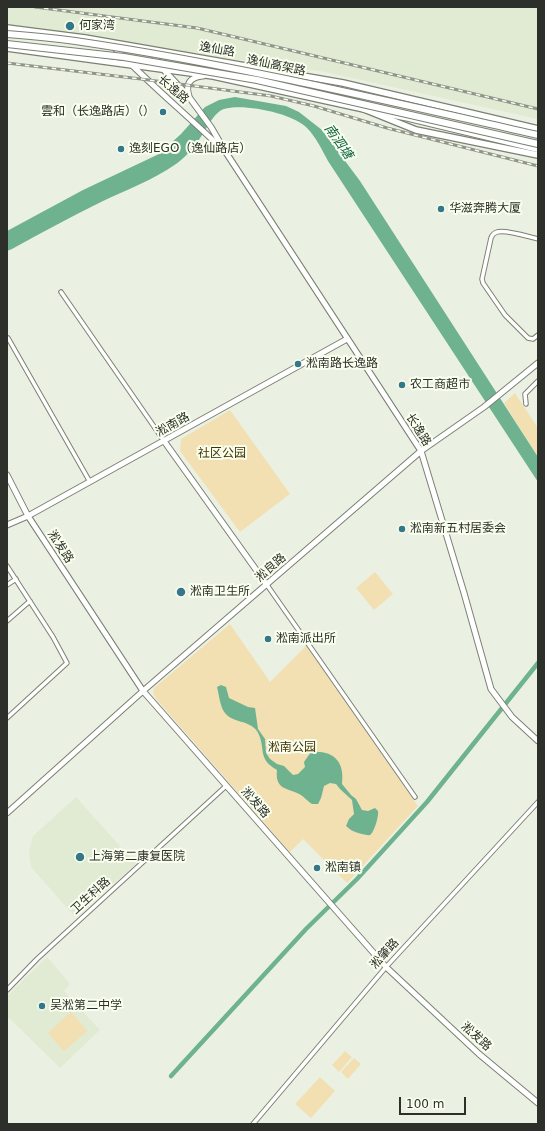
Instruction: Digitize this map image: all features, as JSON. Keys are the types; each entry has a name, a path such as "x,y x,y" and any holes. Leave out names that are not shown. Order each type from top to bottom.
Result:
{"highway":[{"name":"逸仙高架路","path":"7,34 81,42 237,69 386,100 538,136"},
{"name":"逸仙高架路","path":"7,44 124,57 257,80 538,143"},
{"path":"364,110 409,118 538,149"}],"main road":[{"name":"逸仙路","path":"7,28 109,42 343,83 538,129"},
{"path":"7,48 209,76 364,110 416,130 538,155"},
{"path":"364,110 408,112 538,143"}],"street":[{"name":"长逸路","path":"109,42 158,91 225,151"},
{"name":"长逸路","path":"150,49 163,69 189,97 211,127 225,151 420,451 464,593 491,689 508,712 538,741"},
{"path":"189,97 187,89 188,85 194,78 209,76"},
{"path":"538,239 502,231 493,234 482,279 483,283 505,314 528,338 532,339 538,335"},
{"path":"61,292 415,797"},
{"path":"8,338 90,482"},
{"name":"淞南路","path":"7,525 28,516 347,339"},
{"name":"淞良路","path":"7,813 142,691 267,585 420,451 503,393 538,363"},
{"path":"526,404 525,394 538,380"},
{"name":"淞发路","path":"7,475 28,516 142,691 386,967 479,1054 538,1102"},
{"path":"7,566 54,637 67,663 7,718"},
{"path":"7,585 16,579"},
{"path":"7,621 30,601"},
{"name":"卫生科路","path":"7,990 37,959 226,786"},
{"name":"淞肇路","path":"253,1124 386,967 538,802"}],"shaded area":[{"name":"何家湾","path":"7,7 538,7 538,119 320,71 7,28"},
{"path":"235,97 286,106 299,112 322,130 360,181 538,457 538,482 328,161 316,139 307,128 291,118 255,108 232,107 224,109 212,119 194,147 176,164 167,170 89,208 7,251 7,231 83,190 159,154 181,134 205,107 219,100"},
{"path":"221,685 226,687 229,698 248,707 255,708 258,729 265,739 266,753 270,759 277,764 284,766 293,775 298,774 305,767 304,762 311,752 326,753 336,759 342,769 342,784 356,799 362,810 368,811 375,808 378,811 378,817 372,834 360,834 350,830 346,826 349,819 354,814 352,800 336,784 330,783 324,786 318,804 312,804 299,794 279,784 277,770 266,761 260,737 254,727 228,716 223,710 217,687"},
{"name":"上海第二康复医院","path":"76,797 136,864 75,917 31,867 29,851 33,836"},
{"name":"吴淞第二中学","path":"47,957 70,984 64,991 100,1030 60,1068 7,1016 7,996"}],"green space":[{"path":"515,393 538,428 538,457 504,403"},
{"name":"社区公园","path":"230,410 290,494 240,532 180,451 181,439"},
{"path":"375,572 393,594 374,610 356,588"},
{"name":"淞南公园","path":"230,624 270,682 306,646 418,806 347,883 303,839 290,852 157,700 153,693 154,688"},
{"path":"71,1012 87,1031 64,1051 48,1033"},
{"path":"345,1051 352,1057 339,1072 332,1065"},
{"path":"354,1058 361,1064 348,1079 341,1072"},
{"path":"320,1077 335,1091 311,1118 295,1104"}],"waterway":[{"path":"171,1076 306,929 357,879 427,802 538,663"}],"railway":[{"path":"35,7 197,28 538,109"},
{"path":"7,63 271,96 314,106 387,128 538,166"}],"place":[{"name":"何家湾","path":"70,26"},
{"name":"雲和（长逸路店）（）","path":"163,112"},
{"name":"逸刻EGO（逸仙路店）","path":"121,149"},
{"name":"华滋奔腾大厦","path":"441,209"},
{"name":"淞南路长逸路","path":"298,364"},
{"name":"农工商超市","path":"402,385"},
{"name":"淞南新五村居委会","path":"402,529"},
{"name":"淞南卫生所","path":"181,592"},
{"name":"淞南派出所","path":"268,639"},
{"name":"上海第二康复医院","path":"80,857"},
{"name":"淞南镇","path":"317,868"},
{"name":"吴淞第二中学","path":"42,1006"}],"water label":[{"name":"南泗塘","path":"338,142"}]}
